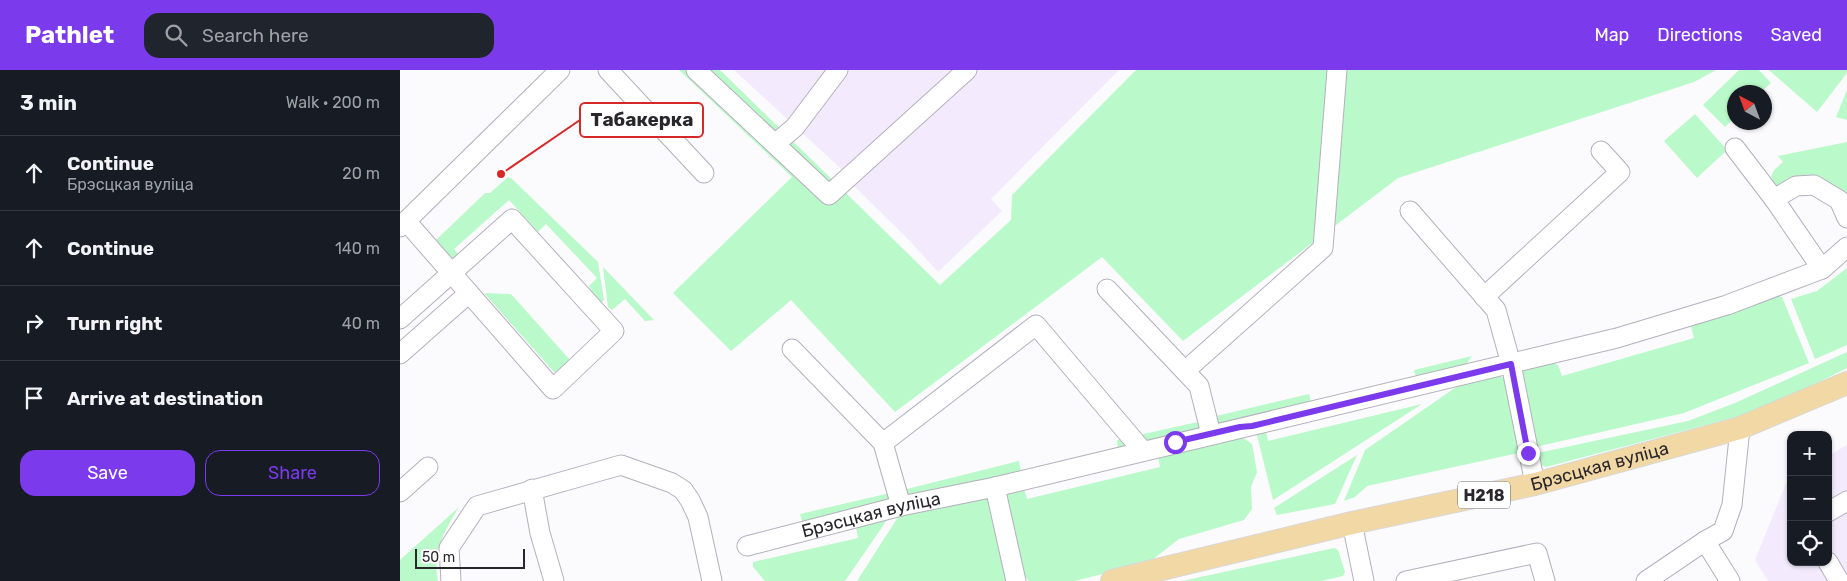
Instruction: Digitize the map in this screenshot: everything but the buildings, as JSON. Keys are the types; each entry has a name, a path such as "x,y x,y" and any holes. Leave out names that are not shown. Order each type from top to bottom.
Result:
{"main road":[{"name":"Брэсцкая вуліца","path":"1112,581 1352,523 1535,484 1740,428 1847,384"}],"street":[{"path":"608,70 704,173"},
{"path":"696,70 830,195 967,70"},
{"path":"776,144 795,127 838,70"},
{"path":"1185,371 1323,248 1337,70"},
{"path":"400,319 451,272 512,219 614,332 553,389 451,272 403,224 549,74"},
{"path":"1735,148 1774,199 1822,269 1847,247"},
{"path":"1484,297 1620,172 1600,151"},
{"path":"1774,199 1796,186 1814,185 1839,200 1847,218"},
{"path":"1410,211 1496,310 1511,364 1535,484"},
{"name":"Брэсцкая вуліца","path":"747,546 901,506 995,486 1617,338 1709,311 1822,269"},
{"path":"1107,289 1198,386 1211,434"},
{"path":"400,354 469,292"},
{"path":"883,443 1036,325 1142,450"},
{"path":"792,349 883,443 901,506"},
{"path":"1646,581 1723,531 1732,505 1740,428"},
{"path":"451,581 449,548 477,506 621,465 672,483 682,490 690,500 698,517 712,581"},
{"path":"400,492 428,467"},
{"path":"995,486 1016,581"},
{"path":"532,490 540,533 554,581"},
{"path":"1832,509 1847,500"},
{"path":"1352,523 1364,581"},
{"path":"1705,541 1730,581"},
{"path":"1406,581 1537,552 1545,581"},
{"path":"1830,566 1839,581"}],"shaded area":[{"path":"734,70 1119,70 991,199 1002,211 938,272 907,238 854,186 839,167"},
{"path":"1847,445 1847,581 1768,581 1755,560 1787,481 1787,566 1832,566 1832,454"}],"green space":[{"path":"679,70 720,70 940,285 1011,220 1012,195 1136,70 1716,70 1694,82 1398,178 1183,341 1102,257 895,412 791,300 731,351 673,293 792,177"},
{"path":"1739,70 1759,70 1771,83 1769,85 1727,85 1727,125 1725,127 1703,105"},
{"path":"1769,70 1847,70 1847,73 1817,112"},
{"path":"1847,90 1847,120 1836,117"},
{"path":"1695,114 1727,150 1697,178 1664,141"},
{"path":"1847,142 1847,195 1829,183 1822,181 1807,181 1779,189 1773,181 1771,176 1775,169 1783,162 1778,156"},
{"path":"508,177 598,262 604,300 601,303 589,286 597,278 546,224 538,232 509,200 454,249 458,254 452,259 436,240 485,193 490,193"},
{"path":"603,267 654,320 645,321 625,299 612,310 608,307"},
{"path":"1847,268 1847,345 1815,359 1791,299 1817,291"},
{"path":"484,293 511,294 570,360 555,373"},
{"path":"1778,296 1782,297 1809,363 1684,413 1531,448 1519,371 1550,362 1558,365 1562,376 1694,338 1691,327 1697,323"},
{"path":"1847,352 1847,368 1773,405 1751,413 1546,467 1539,464 1533,454 1688,421 1735,403"},
{"path":"1472,356 1463,369 1416,377 1414,370"},
{"path":"1495,375 1502,377 1508,385 1523,452 1367,486 1355,497 1344,501 1365,450 1465,381"},
{"path":"1309,394 1311,402 1222,427 1212,417"},
{"path":"1422,404 1273,500 1256,431 1266,432 1268,441"},
{"path":"1202,421 1194,433 1118,449 1117,440"},
{"path":"1242,437 1252,444 1257,472 1251,487 1252,509 1244,520 1179,539 1148,563 1074,581 1029,581 1023,574 1005,498 1008,492 1024,489 1027,499 1160,467 1158,456"},
{"path":"1357,455 1335,504 1277,515 1274,508"},
{"path":"1019,461 1021,471 911,499 903,490"},
{"path":"890,493 890,500 803,524 800,514"},
{"path":"987,497 994,504 1008,575 1006,581 857,581 900,514"},
{"path":"459,507 444,533 438,551 438,581 400,581 400,560"},
{"path":"889,517 845,581 765,581 753,567 753,562 858,538 856,527"},
{"path":"1334,548 1338,550 1345,572 1343,576 1321,581 1182,581"}],"place":[{"name":"Табакерка","path":"501,174"}],"route":[{"path":"1175,442 1252,426 1511,364 1528,453"}]}
